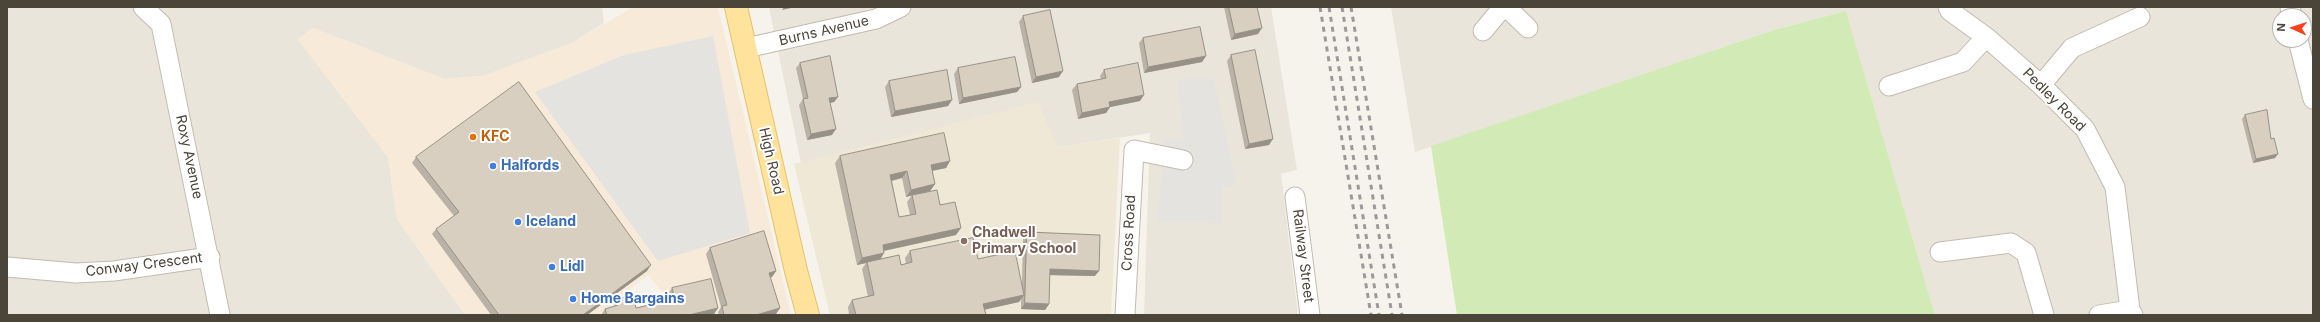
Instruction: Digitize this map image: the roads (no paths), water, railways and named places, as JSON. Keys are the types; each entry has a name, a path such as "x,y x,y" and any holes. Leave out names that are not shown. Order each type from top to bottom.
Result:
{"main road":[{"name":"High Road","path":"736,7 796,271 808,315"}],"street":[{"name":"Roxy Avenue","path":"143,7 161,24 210,257 220,315"},
{"name":"Burns Avenue","path":"746,48 876,19 901,7"},
{"path":"1483,31 1503,7"},
{"path":"1506,7 1528,28"},
{"name":"Pedley Road","path":"1948,7 1950,11 1986,37 2041,85 2085,129 2115,188 2131,312"},
{"path":"2041,85 2072,48 2140,17"},
{"path":"1888,86 1963,62 1986,37"},
{"path":"2302,48 2308,58 2313,99"},
{"name":"Cross Road","path":"1125,315 1134,150 1183,160"},
{"name":"Railway Street","path":"1295,197 1310,315"},
{"path":"1940,252 2011,243 2026,253 2044,315"},
{"name":"Conway Crescent","path":"7,267 76,273 114,271 210,257"},
{"path":"2099,315 2131,312"}],"railway":[{"path":"1320,7 1371,315"},
{"path":"1329,7 1379,315"},
{"path":"1342,7 1392,315"},
{"path":"1351,7 1402,315"}],"place":[{"name":"KFC","path":"473,137"},
{"name":"Halfords","path":"493,166"},
{"name":"Iceland","path":"518,222"},
{"name":"Chadwell Primary School","path":"964,241"},
{"name":"Lidl","path":"552,267"},
{"name":"Home Bargains","path":"573,299"}]}
